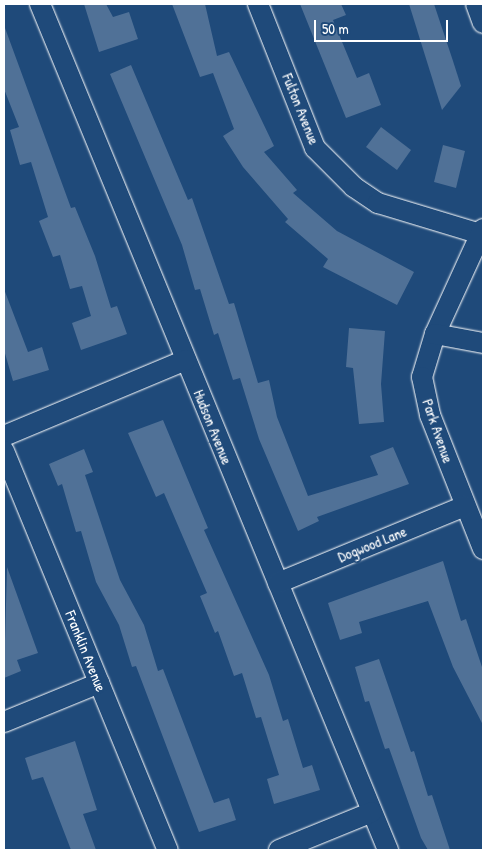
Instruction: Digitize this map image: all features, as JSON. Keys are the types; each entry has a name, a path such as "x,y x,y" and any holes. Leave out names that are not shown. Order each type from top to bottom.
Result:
{"street":[{"name":"Hudson Avenue","path":"40,4 388,850"},
{"name":"Fulton Avenue","path":"258,4 315,148 354,187 378,203 482,231"},
{"path":"476,4 483,22"},
{"name":"Park Avenue","path":"482,231 435,334 422,377 430,415 483,549"},
{"path":"435,334 483,343"},
{"path":"4,436 186,360"},
{"name":"Franklin Avenue","path":"4,451 168,850"},
{"name":"Dogwood Lane","path":"278,583 466,506"},
{"path":"4,722 99,683"},
{"path":"279,850 372,812"}],"building":[{"path":"84,4 106,4 113,17 129,12 138,39 99,52"},
{"path":"172,4 205,4 217,56 229,52 274,146 264,152 297,190 293,193 337,231 414,272 397,305 323,267 328,259 285,222 288,219 243,167 223,136 234,129 213,73 200,77"},
{"path":"300,4 341,4 346,15 333,20 357,78 369,73 381,105 346,118"},
{"path":"409,4 434,4 461,86 442,110"},
{"path":"5,28 71,208 75,207 95,256 111,308 117,306 127,334 81,350 72,323 91,316 82,286 70,289 60,255 53,257 39,221 48,217 31,162 20,165 10,130 19,127 4,89"},
{"path":"131,65 188,200 192,198 229,304 234,303 258,383 269,380 277,417 308,496 378,475 370,456 393,447 409,484 317,517 319,521 298,531 259,439 240,378 233,380 218,333 214,335 200,289 195,290 182,245 110,74"},
{"path":"381,127 411,150 397,170 366,147"},
{"path":"443,145 465,151 456,188 434,182"},
{"path":"4,289 28,352 42,347 49,370 13,381 4,350"},
{"path":"349,328 385,331 381,384 384,422 359,424 353,368 346,367"},
{"path":"163,420 208,528 204,530 269,675 283,721 288,719 303,768 312,765 320,790 274,804 267,779 279,775 261,717 256,718 242,673 234,676 218,631 215,633 200,596 207,593 164,493 156,497 128,433"},
{"path":"84,449 93,472 85,475 120,580 144,625 158,671 163,669 214,803 229,798 236,820 199,832 136,666 132,667 119,625 96,582 81,531 76,532 62,484 58,486 49,464"},
{"path":"443,561 461,621 466,619 483,670 483,725 453,667 428,601 359,622 362,633 340,640 328,603"},
{"path":"7,567 38,653 17,660 21,671 4,678"},
{"path":"379,659 411,752 414,751 428,796 432,795 450,850 428,850 421,838 389,748 385,749 369,701 365,702 355,667"},
{"path":"75,741 97,810 83,814 96,850 71,850 43,777 32,780 25,758"}]}
